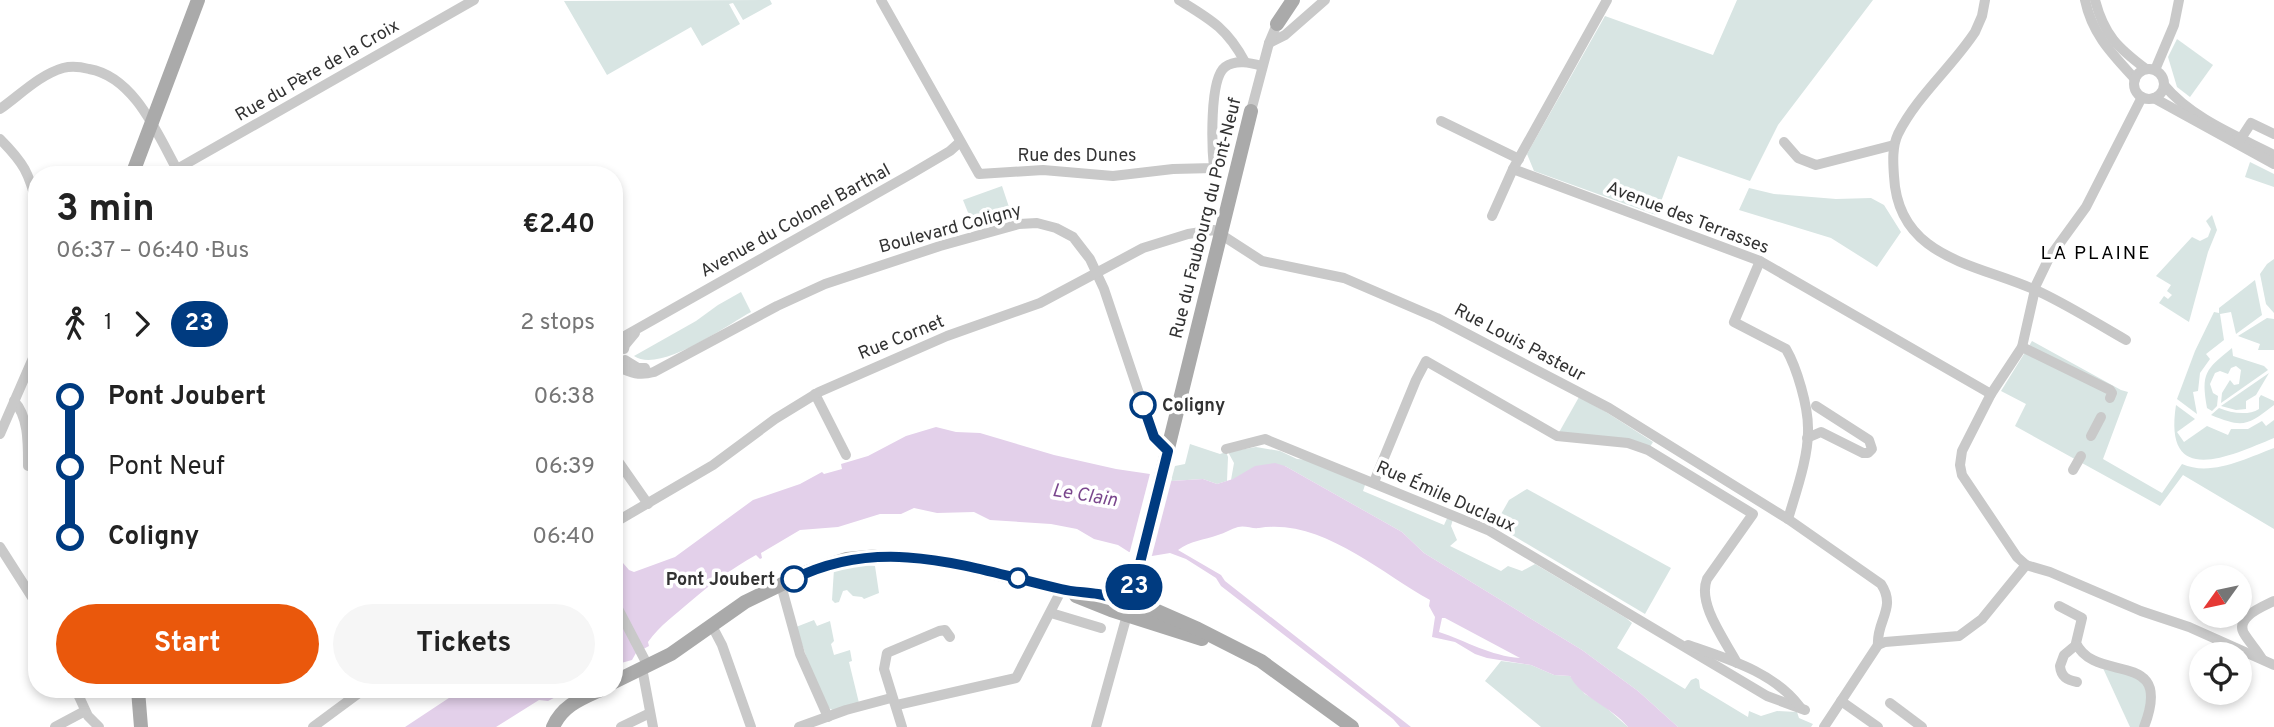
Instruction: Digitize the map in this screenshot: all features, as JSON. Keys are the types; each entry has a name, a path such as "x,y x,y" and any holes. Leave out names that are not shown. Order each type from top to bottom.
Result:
{"main road":[{"path":"127,166 190,0"},
{"path":"135,166 198,0"},
{"name":"Rue du Faubourg du Pont-Neuf","path":"1277,24 1293,0"},
{"name":"Rue du Faubourg du Pont-Neuf","path":"1128,609 1251,111"},
{"path":"623,676 643,662 671,654 745,603 831,563 878,556 917,558 957,564 1064,590 1087,602 1128,609 1236,648 1276,670 1343,724"},
{"path":"131,698 133,727"},
{"path":"139,698 141,727"},
{"path":"553,727 569,705 583,698"}],"street":[{"name":"Rue du Père de la Croix","path":"189,166 474,0"},
{"path":"881,0 960,142"},
{"path":"1179,0 1208,17 1226,33 1245,62 1262,66"},
{"path":"1269,43 1284,35 1325,0"},
{"path":"1492,216 1516,164 1608,0"},
{"path":"1985,0 1975,32 1911,113 1894,145 1894,184 1898,200 1914,230 1925,242 1948,258 2035,290 2126,340"},
{"path":"2085,0 2091,23 2104,46 2135,79"},
{"path":"2095,0 2113,41 2162,76 2164,85 2178,99 2274,164"},
{"path":"2150,70 2174,25 2179,0"},
{"name":"Rue du Faubourg du Pont-Neuf","path":"1251,111 1262,66 1277,24"},
{"name":"Rue des Dunes","path":"960,142 976,172 980,174 1043,170 1113,176 1173,169 1214,168 1213,108 1221,72 1228,65 1245,62"},
{"path":"0,109 47,74 65,67 80,67 106,74 130,92 176,166"},
{"path":"2150,70 2139,72 2135,79 2135,90 2239,141 2274,155"},
{"path":"2164,85 2161,92 2148,97 2090,200 2055,247 2035,290 2022,347 1991,394 1962,450 1961,470 1973,493 2017,557 2026,565 2050,572 2141,611 2189,627 2274,665"},
{"name":"Avenue des Terrasses","path":"1441,121 1516,164 1760,261 1991,394"},
{"path":"2239,141 2251,123 2274,134"},
{"path":"0,139 28,173"},
{"name":"Avenue du Colonel Barthal","path":"623,348 645,324 911,174 960,142"},
{"path":"1784,142 1798,158 1816,165 1894,145"},
{"name":"Boulevard Coligny","path":"623,359 643,375 665,367 777,306 825,284 940,246 1019,224 1037,223 1066,233 1084,249 1104,289 1154,437 1167,457"},
{"name":"Rue Cornet","path":"623,518 713,465 775,419 815,394 851,376 947,336 1040,303 1143,248 1210,230 1221,234"},
{"name":"Rue Louis Pasteur","path":"1221,234 1262,261 1343,278 1437,318 1609,408 1788,519 1881,584 1888,604 1877,637 1878,645"},
{"path":"1760,261 1734,322 1786,349 1801,393 1807,433 1800,477 1788,519"},
{"path":"2022,347 2110,390 2110,397"},
{"path":"1374,482 1426,361 1557,436 1628,443 1648,450 1753,514 1704,587 1707,607 1737,663"},
{"path":"0,434 28,370"},
{"path":"815,394 846,455"},
{"path":"15,401 20,407 27,437 28,466"},
{"path":"1807,433 1821,432 1863,453 1872,449 1869,440 1816,405"},
{"path":"1145,412 1157,429 1171,434"},
{"path":"2091,436 2101,417"},
{"name":"Rue Émile Duclaux","path":"1226,449 1265,439 1488,530 1767,696 1802,709 1790,694 1761,674 1676,641"},
{"path":"2073,470 2081,456"},
{"path":"623,468 648,504"},
{"path":"0,547 28,591"},
{"path":"1828,726 1878,645 1885,642 1959,636 1982,619 2026,565"},
{"path":"780,586 800,653 828,717"},
{"path":"799,727 828,717 894,702 1016,678 1064,590"},
{"path":"2262,659 2244,634 2242,626 2246,617 2274,601"},
{"path":"2059,606 2087,621 2076,645 2064,655 2060,666 2063,676 2069,681 2077,682"},
{"path":"1096,727 1128,609"},
{"path":"1051,613 1101,628"},
{"path":"623,620 643,662 653,727"},
{"path":"711,624 722,645 751,727"},
{"path":"902,727 884,669 887,653 939,631 945,630 950,636"},
{"path":"2076,645 2086,655 2139,675 2148,683 2152,699 2144,727"},
{"path":"79,698 85,711 99,727"},
{"path":"313,727 352,698"},
{"path":"1841,701 1878,727"},
{"path":"1890,703 1922,727"},
{"path":"55,727 85,711"},
{"path":"621,727 650,713"}],"shaded area":[{"path":"770,0 772,4 743,20 733,3 729,4 740,24 702,46 691,27 607,75 564,1"},
{"path":"1737,0 1873,0 1778,125 1750,181 1678,156 1656,215 1534,171 1527,154 1605,16 1713,55"},
{"path":"2177,39 2213,65 2190,97 2177,87 2168,57"},
{"path":"2250,162 2274,174 2274,187 2245,177"},
{"path":"1002,186 1009,207 971,220 963,200"},
{"path":"1749,188 1774,194 1836,199 1871,198 1884,205 1901,232 1877,267 1831,238 1739,210"},
{"path":"2212,215 2217,230 2208,252 2189,322 2159,303 2164,296 2168,299 2172,295 2167,291 2171,285 2156,276 2192,237 2200,241 2208,237 2211,229 2206,221"},
{"path":"2274,259 2274,313 2266,304 2260,274"},
{"path":"2255,280 2262,315 2236,334 2231,312 2220,314 2224,340 2206,354 2210,359 2200,373 2198,391 2193,392 2197,414 2177,399 2195,351 2214,312 2219,313 2219,308"},
{"path":"741,292 751,312 726,327 693,346 660,359 646,360 634,356 696,321"},
{"path":"2267,318 2274,319 2274,350 2258,350 2260,344 2238,336"},
{"path":"2032,341 2128,392 2103,459 2162,493 2182,464 2205,468 2229,465 2274,448 2274,529 2183,475 2160,506 2015,426 2026,404 2001,391"},
{"path":"2232,348 2233,356 2264,366 2268,370 2221,403 2222,393 2230,380 2234,385 2239,384 2241,370 2236,366 2231,368 2228,374 2220,371 2215,373 2210,384 2213,393 2218,396 2217,406 2212,411 2207,408 2205,379 2211,367"},
{"path":"2269,373 2256,395 2246,401 2246,409 2236,410 2221,406"},
{"path":"2261,395 2274,401 2274,405 2251,421 2231,422 2211,415 2219,408 2239,413 2255,411 2259,409"},
{"path":"1579,397 1653,442 1648,450 1557,436"},
{"path":"2176,405 2195,419 2177,432 2184,442 2207,426 2228,435 2231,429 2248,429 2262,421 2266,426 2274,420 2274,438 2219,458 2203,460 2189,457 2179,448 2175,431"},
{"path":"1190,444 1220,454 1226,452 1227,481 1217,484 1203,479 1171,481 1175,466 1185,464"},
{"path":"1256,447 1280,451 1297,459 1323,461 1367,479 1363,491 1444,525 1449,514 1454,516 1451,526 1457,540 1450,546 1501,571 1508,566 1522,571 1535,564 1626,618 1632,623 1617,648 1685,689 1691,680 1696,678 1700,688 1748,717 1749,711 1761,716 1777,711 1797,712 1799,718 1813,724 1811,727 1678,727 1638,691 1582,650 1424,553 1402,532 1285,466 1231,480 1234,463 1228,452"},
{"path":"1527,489 1671,568 1645,614 1497,526 1496,523 1509,500"},
{"path":"875,566 879,593 864,599 853,596 847,590 843,591 839,602 835,603 832,600 834,569"},
{"path":"814,620 817,626 830,621 834,655 850,650 852,661 849,662 859,703 834,711 829,708 810,667 796,627"},
{"path":"1501,661 1531,665 1554,675 1570,676 1585,694 1602,704 1628,727 1541,727 1485,681"},
{"path":"2102,666 2140,678 2149,691 2139,727 2130,727"}],"water":[{"name":"Le Clain","path":"936,427 956,432 980,433 1054,455 1150,474 1171,481 1203,479 1217,484 1233,479 1255,466 1275,463 1285,466 1402,532 1424,553 1582,650 1638,691 1678,727 1628,727 1582,691 1570,676 1554,675 1531,665 1487,658 1455,642 1432,637 1435,617 1429,606 1430,600 1370,562 1327,539 1282,527 1238,527 1178,550 1221,575 1225,581 1411,727 1400,727 1221,586 1216,578 1186,559 1170,553 1152,556 1129,552 1118,545 1094,539 1077,529 1051,524 990,520 974,512 937,513 914,508 901,514 880,514 838,527 800,530 761,553 762,558 756,555 722,577 663,625 648,642 649,646 636,653 632,660 623,662 623,563 634,572 675,557 753,500 800,484 822,472 824,474 842,469 841,464 868,456 906,436","holes":["1442,618 1520,658 1489,651 1439,632"]},
{"path":"449,698 554,698 548,701 539,700 496,727 405,727"}],"pier":[{"path":"1151,470 1172,478 1151,559 1129,555"}],"bus line":[{"name":"23","path":"794,579 822,566 847,559 878,556 917,558 957,564 1130,603 1168,451 1154,437 1143,405"}],"place":[{"name":"Coligny","path":"1143,405"},
{"name":"Pont Joubert","path":"794,579"}],"district":[{"name":"LA PLAINE","path":"2096,252"}]}
